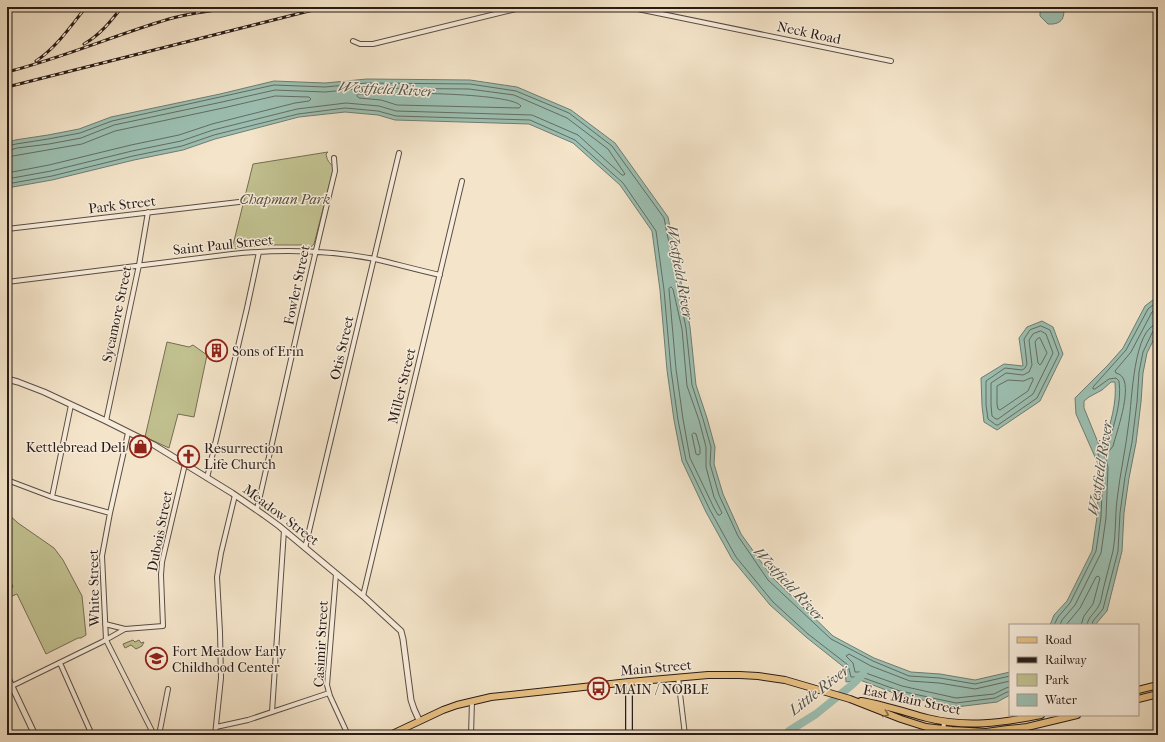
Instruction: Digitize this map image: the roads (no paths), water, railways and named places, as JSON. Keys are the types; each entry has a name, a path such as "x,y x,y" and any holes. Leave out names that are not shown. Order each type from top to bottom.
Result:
{"main road":[{"name":"Main Street","path":"390,735 442,710 472,701 502,695 678,677 740,674 785,680 811,687"},
{"path":"629,682 629,735"},
{"path":"1139,690 1158,685"},
{"name":"East Main Street","path":"811,687 850,699 886,714 943,732 984,733 1026,727 1073,716"},
{"path":"1139,699 1158,694"},
{"name":"East Main Street","path":"850,699 880,704 928,718 963,724 988,724 1035,716"}],"street":[{"path":"353,41 360,44 373,44 524,7"},
{"name":"Neck Road","path":"628,7 890,61"},
{"name":"Otis Street","path":"306,548 399,153"},
{"name":"Fowler Street","path":"257,509 315,252 335,171 334,158"},
{"name":"Miller Street","path":"363,596 462,182"},
{"name":"Park Street","path":"7,229 239,202"},
{"name":"Sycamore Street","path":"106,421 148,212"},
{"name":"Saint Paul Street","path":"7,282 259,252 291,251 342,254 374,259 440,275"},
{"path":"207,478 259,252"},
{"name":"Meadow Street","path":"7,379 44,392 154,445 257,509 306,548 363,596 402,633 410,695 419,720"},
{"path":"52,497 72,405"},
{"name":"White Street","path":"128,433 102,556 106,640 154,735"},
{"name":"Dubois Street","path":"125,629 163,626 161,575 162,562 185,464"},
{"path":"7,480 52,497 110,514"},
{"path":"215,735 221,678 217,577 221,553 235,495"},
{"path":"272,712 284,530"},
{"name":"Casimir Street","path":"336,574 327,685 329,693 348,735"},
{"path":"105,624 125,629"},
{"path":"12,686 106,640 125,629"},
{"path":"60,663 92,735"},
{"path":"678,677 685,735"},
{"path":"8,680 35,735"},
{"path":"160,735 168,689"},
{"path":"216,727 245,721 329,693"},
{"path":"471,735 472,701"},
{"path":"943,732 944,721"}],"water":[{"path":"1043,7 1063,7 1063,18 1059,22 1048,24 1040,16 1040,12"},
{"name":"Westfield River","path":"367,79 470,80 517,87 571,110 615,143 668,217 690,327 696,385 715,447 714,464 723,494 741,534 772,577 833,636 874,658 911,672 940,674 975,680 1009,672 1009,696 997,702 956,707 899,695 860,680 846,682 845,668 806,637 770,605 732,559 706,512 682,461 674,420 667,370 660,290 652,231 620,185 573,143 529,124 395,120 378,115 345,112 299,117 215,139 183,150 52,180 7,188 7,143 15,140 79,129 111,117 274,81 325,83"},
{"name":"Westfield River","path":"1158,296 1158,331 1147,353 1143,373 1136,443 1124,513 1122,551 1107,611 1096,624 1050,624 1054,615 1067,601 1092,551 1097,517 1099,466 1076,414 1075,398 1123,348 1145,306","holes":["1111,382 1115,382 1114,406 1105,443 1099,445 1084,408 1084,401 1102,390"]},
{"path":"1042,321 1053,327 1063,354 1040,401 997,430 984,422 981,378 1004,364 1023,366 1019,338 1027,327"}],"waterway":[{"name":"Little River","path":"786,735 789,731 816,714 863,674"}],"railway":[{"path":"36,61 57,43 86,7"},
{"path":"84,44 100,32 122,7"},
{"path":"7,72 48,60 169,19 194,13 238,7"},
{"path":"7,87 325,7"}],"place":[{"name":"Sons of Erin","path":"216,351"},
{"name":"Kettlebread Deli","path":"141,447"},
{"name":"Resurrection Life Church","path":"188,456"},
{"name":"Fort Meadow Early Childhood Center","path":"157,659"},
{"name":"MAIN / NOBLE","path":"598,689"}],"park label":[{"name":"Chapman Park","path":"285,199"}]}
